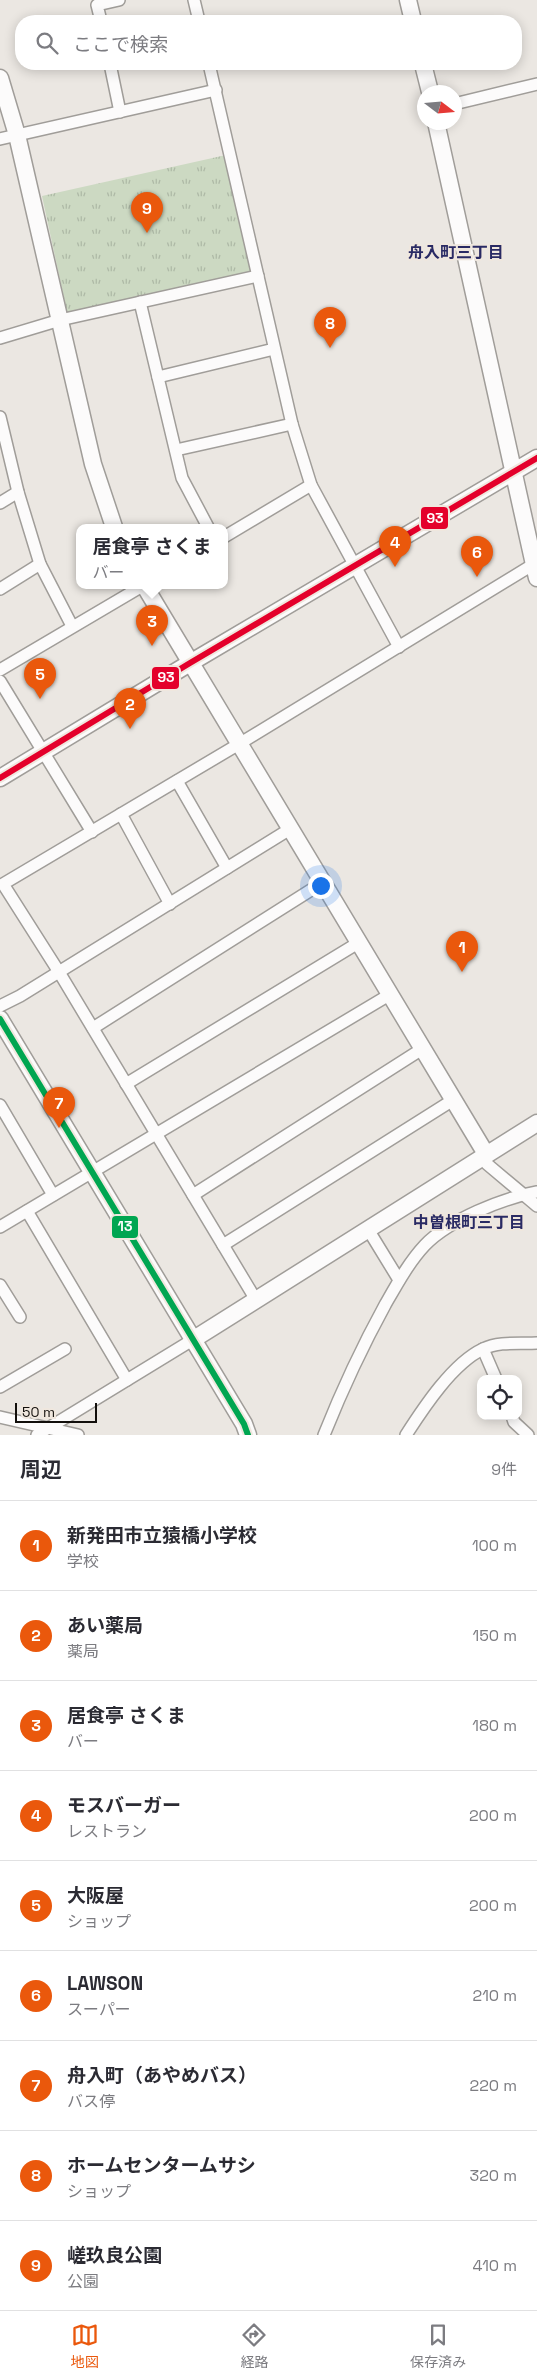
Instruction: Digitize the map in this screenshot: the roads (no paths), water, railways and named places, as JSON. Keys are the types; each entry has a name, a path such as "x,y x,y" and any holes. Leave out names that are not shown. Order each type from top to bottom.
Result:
{"street":[{"path":"100,15 97,5 119,0"},
{"path":"194,0 198,15"},
{"path":"408,0 412,15"},
{"path":"111,70 120,112"},
{"path":"211,70 292,424 311,485 323,511 355,564 399,647"},
{"path":"424,70 428,85"},
{"path":"0,78 17,135 93,464 113,524"},
{"path":"462,102 537,84"},
{"path":"0,139 216,90"},
{"path":"256,1300 59,972 3,884 399,647 536,571 438,130"},
{"path":"0,338 60,320 258,276"},
{"path":"140,302 182,478 206,524"},
{"path":"158,376 274,349"},
{"path":"0,418 18,492 40,564 72,626"},
{"path":"176,450 292,424"},
{"path":"0,778 355,564 537,458"},
{"path":"228,534 311,485"},
{"path":"0,503 18,492"},
{"path":"0,589 40,564"},
{"path":"0,670 137,589"},
{"path":"146,589 486,1154 487,1164 537,1206"},
{"path":"0,681 92,832"},
{"path":"177,781 227,868"},
{"path":"121,814 170,904"},
{"path":"0,1006 59,972 290,829"},
{"path":"93,1028 322,884"},
{"path":"126,1084 358,943"},
{"path":"0,1227 389,994"},
{"path":"0,1019 194,1339 244,1424 248,1435"},
{"path":"192,1195 422,1049"},
{"path":"223,1245 453,1100"},
{"path":"0,1104 53,1195"},
{"path":"37,1435 369,1231 486,1154 537,1124"},
{"path":"324,1435 360,1350 399,1280 425,1244 463,1217 523,1194 537,1192"},
{"path":"27,1211 127,1380"},
{"path":"369,1231 399,1280"},
{"path":"0,1285 20,1317"},
{"path":"406,1435 423,1409 461,1364 483,1348 501,1344 537,1343"},
{"path":"483,1348 494,1375"},
{"path":"0,1387 65,1349"},
{"path":"0,1416 78,1435"},
{"path":"513,1420 528,1435"}],"place":[{"name":"嵯玖良公園","path":"147,233"},
{"name":"ホームセンタームサシ","path":"330,348"},
{"name":"モスバーガー","path":"395,567"},
{"name":"LAWSON","path":"477,577"},
{"name":"居食亭 さくま","path":"152,646"},
{"name":"大阪屋","path":"40,699"},
{"name":"あい薬局","path":"130,729"},
{"name":"新発田市立猿橋小学校","path":"462,972"},
{"name":"舟入町（あやめバス）","path":"59,1128"}],"district":[{"name":"舟入町三丁目","path":"456,252"},
{"name":"中曽根町三丁目","path":"469,1222"}]}
